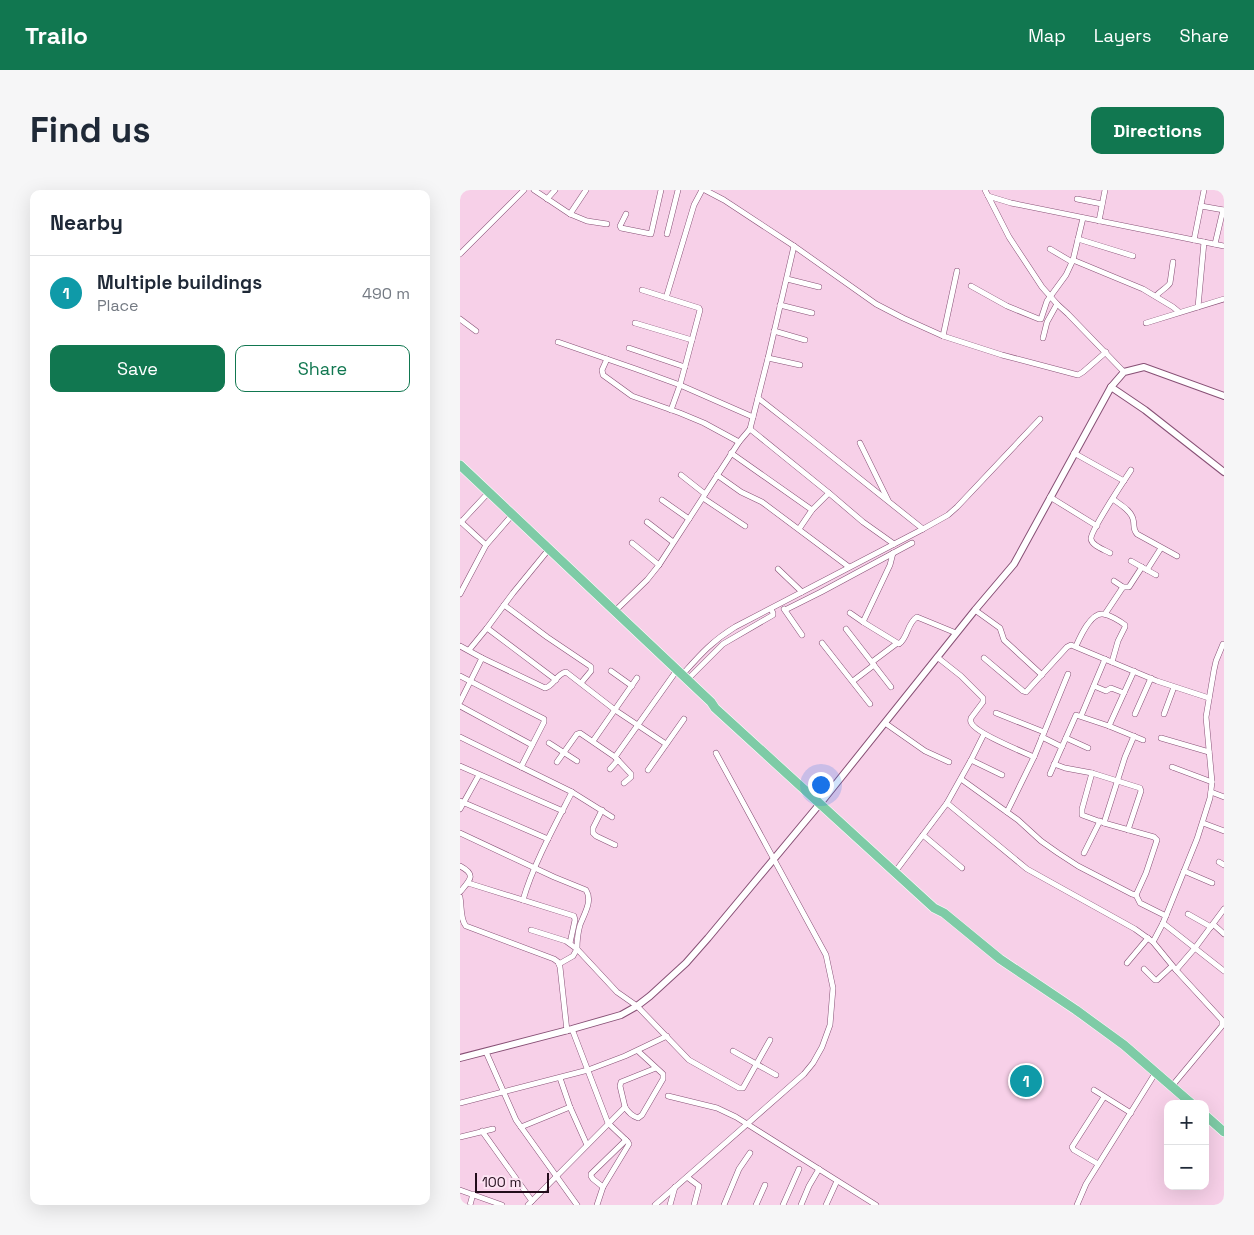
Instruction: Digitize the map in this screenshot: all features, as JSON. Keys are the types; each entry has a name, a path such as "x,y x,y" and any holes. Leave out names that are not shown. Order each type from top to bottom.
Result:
{"highway":[{"path":"460,465 711,702 715,708 898,868 941,908 944,914"},
{"path":"822,802 934,908 1000,958 1108,1032 1188,1100"},
{"path":"1209,1119 1224,1132"}],"street":[{"path":"460,254 524,190"},
{"path":"534,190 570,214 587,221 606,224"},
{"path":"547,199 555,190"},
{"path":"570,214 586,190"},
{"path":"626,214 620,226 621,228 651,234 661,190"},
{"path":"667,234 678,190"},
{"path":"666,298 694,205 704,190 724,200 794,246 876,304 925,329 1002,355 1078,375 1106,352"},
{"path":"985,190 1014,245 1056,304 1124,372"},
{"path":"1099,221 1106,190"},
{"path":"1194,240 1204,190"},
{"path":"988,196 1010,203 1224,246"},
{"path":"1077,199 1102,204"},
{"path":"1201,206 1223,210 1215,244"},
{"path":"971,286 1006,306 1040,319 1050,296 1066,275 1072,261 1083,218"},
{"path":"1078,239 1133,256"},
{"path":"1198,307 1204,242"},
{"path":"615,611 647,580 659,565 750,428 794,246"},
{"path":"1050,249 1072,261 1133,284 1173,306 1179,312"},
{"path":"1156,296 1169,285 1173,262"},
{"path":"943,336 957,271"},
{"path":"787,279 819,287"},
{"path":"642,290 699,308 700,313 671,410"},
{"path":"1146,323 1224,299"},
{"path":"1043,338 1056,304"},
{"path":"780,305 812,313"},
{"path":"460,319 476,331"},
{"path":"635,322 692,340"},
{"path":"774,331 805,340"},
{"path":"558,342 680,385 753,417"},
{"path":"629,348 685,367"},
{"path":"768,358 800,366"},
{"path":"607,359 602,370 603,375 632,396 704,423 739,442"},
{"path":"460,1058 570,1030 621,1014 637,1006 695,953 822,802 974,610 1014,564 1111,387 1124,372 1144,367 1224,396"},
{"path":"1111,387 1145,410 1224,472"},
{"path":"758,398 923,529"},
{"path":"610,769 639,725 706,648 720,636 948,515 1040,419"},
{"path":"750,428 863,522 894,544"},
{"path":"860,443 888,501"},
{"path":"1074,453 1124,481"},
{"path":"731,454 812,510"},
{"path":"1110,553 1094,544 1091,538 1096,526 1131,470"},
{"path":"681,475 704,496 745,526"},
{"path":"717,475 741,492 762,502 849,567"},
{"path":"486,545 461,522 489,492"},
{"path":"799,529 812,510 829,493"},
{"path":"1050,497 1096,526"},
{"path":"1113,499 1133,516 1133,528 1135,531 1177,556"},
{"path":"662,500 690,519"},
{"path":"460,594 486,545 513,514"},
{"path":"647,522 673,542"},
{"path":"632,543 659,565"},
{"path":"785,610 912,543"},
{"path":"469,650 549,548"},
{"path":"1114,581 1123,587 1129,587 1161,548"},
{"path":"862,622 890,565 893,553"},
{"path":"1131,561 1156,575"},
{"path":"778,569 802,592"},
{"path":"1105,614 1123,587"},
{"path":"504,604 547,638 591,667 591,671 581,683"},
{"path":"781,604 802,635"},
{"path":"974,610 1000,628 1004,640 1042,675"},
{"path":"850,613 896,644"},
{"path":"1076,646 1090,621 1099,615 1105,614 1125,625 1112,662"},
{"path":"853,681 896,644 901,643 913,619 917,617 956,633"},
{"path":"487,628 556,680"},
{"path":"846,629 891,687"},
{"path":"822,643 870,704"},
{"path":"1127,963 1150,940 1163,923 1203,823 1212,782 1206,717 1216,661 1223,644"},
{"path":"460,646 540,687 548,688 562,673 566,672 616,710 666,744"},
{"path":"984,658 1022,691 1026,692 1067,647 1076,646 1093,655 1174,687 1209,698"},
{"path":"937,657 961,676 983,698 983,702 970,721 972,725 984,734 1034,756"},
{"path":"460,702 482,658"},
{"path":"1081,716 1105,660"},
{"path":"611,671 632,686"},
{"path":"1109,726 1134,671"},
{"path":"1007,812 1034,756 1068,674"},
{"path":"460,676 544,719 521,767"},
{"path":"593,741 637,678"},
{"path":"1135,714 1151,678"},
{"path":"1094,686 1107,692 1111,688 1124,693"},
{"path":"1164,714 1174,687"},
{"path":"460,706 532,745"},
{"path":"996,713 1043,735 1062,747"},
{"path":"1050,774 1076,715 1143,740"},
{"path":"648,770 684,719"},
{"path":"885,723 925,751 949,762"},
{"path":"557,762 579,733 616,758 632,774 624,783"},
{"path":"898,868 947,803 984,734"},
{"path":"1084,853 1102,822 1134,736"},
{"path":"460,737 572,792 612,817"},
{"path":"1066,738 1088,748"},
{"path":"1161,738 1209,752"},
{"path":"549,743 577,760"},
{"path":"655,1205 804,1074 822,1047 830,1025 833,988 826,955 716,753"},
{"path":"971,760 1002,775"},
{"path":"1054,764 1118,780 1140,788 1128,830"},
{"path":"460,766 562,811"},
{"path":"1172,767 1212,782"},
{"path":"1092,773 1082,812 1084,816 1154,837 1157,840 1136,895"},
{"path":"460,809 462,802 479,775"},
{"path":"961,779 1007,812 1058,853 1078,866 1136,895 1140,904 1166,916"},
{"path":"523,900 548,839 572,792"},
{"path":"1211,792 1224,797"},
{"path":"462,802 548,839"},
{"path":"947,803 1027,869 1135,929 1150,940 1222,1020 1222,1026 1172,1086"},
{"path":"602,810 593,828 593,833 615,845"},
{"path":"1203,823 1224,831"},
{"path":"460,833 586,890 588,904 580,925 576,948 573,956 559,964"},
{"path":"922,835 962,868"},
{"path":"460,866 470,872 468,883 460,892"},
{"path":"1184,871 1212,883"},
{"path":"468,883 574,916 575,920 570,943"},
{"path":"460,897 460,919 466,926 554,959 559,964 570,1030 588,1070 608,1123 628,1142 628,1146 603,1187 597,1205"},
{"path":"1144,969 1157,980 1174,968 1195,948 1224,909"},
{"path":"1188,914 1224,934"},
{"path":"1163,923 1224,971"},
{"path":"531,930 570,943 617,992 637,1006 689,1060 740,1088 744,1087 770,1040"},
{"path":"460,1103 588,1070 638,1051 667,1036"},
{"path":"638,1051 663,1074 663,1079 642,1115 638,1118 625,1107 620,1086 621,1082 656,1068"},
{"path":"733,1051 776,1075"},
{"path":"486,1052 512,1112 577,1205"},
{"path":"1077,1205 1086,1184 1156,1072"},
{"path":"560,1078 586,1145"},
{"path":"1094,1090 1131,1113"},
{"path":"668,1096 718,1108 736,1117 876,1205"},
{"path":"1098,1164 1072,1147 1104,1097"},
{"path":"521,1127 570,1107"},
{"path":"482,1131 530,1203 625,1107"},
{"path":"460,1137 493,1129"},
{"path":"603,1187 593,1179 591,1174 626,1140"},
{"path":"724,1205 740,1169 750,1153"},
{"path":"783,1205 799,1168"},
{"path":"801,1205 819,1169"},
{"path":"687,1177 699,1186 694,1205"},
{"path":"826,1205 837,1181"},
{"path":"756,1205 765,1185"},
{"path":"670,1205 675,1187"},
{"path":"460,1190 502,1205"},
{"path":"470,1205 473,1194"},
{"path":"862,1205 866,1199"},
{"path":"568,1205 574,1200"}],"place":[{"name":"Multiple buildings","path":"1026,1081"}]}
